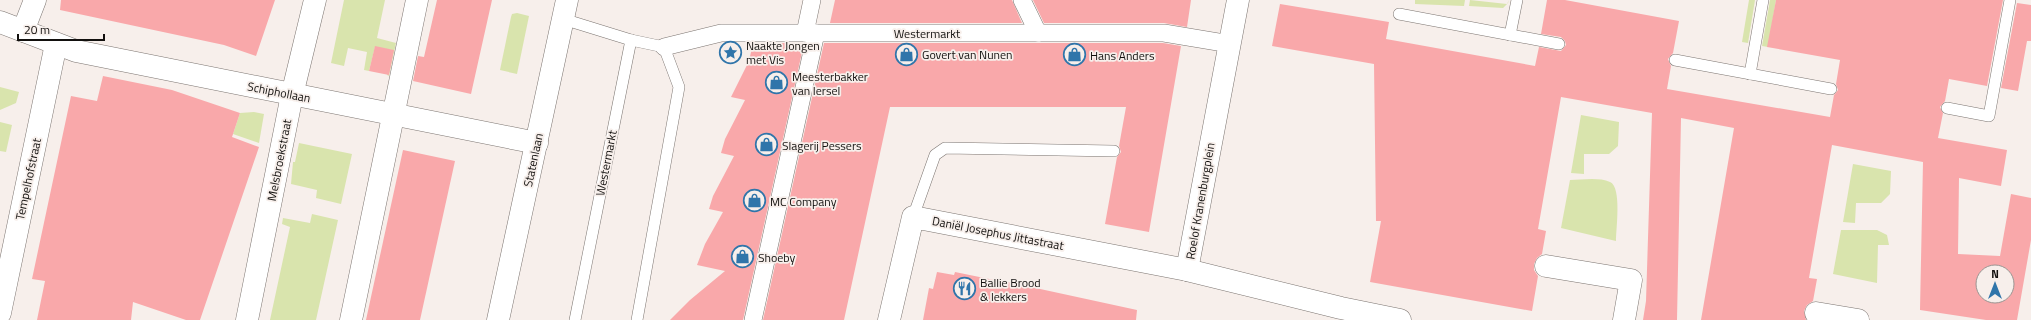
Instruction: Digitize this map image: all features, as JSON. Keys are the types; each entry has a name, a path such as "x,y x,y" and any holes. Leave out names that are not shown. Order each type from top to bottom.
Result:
{"street":[{"path":"23,31 35,0"},
{"name":"Melsbroekstraat","path":"247,320 292,95 314,0"},
{"path":"351,320 417,0"},
{"path":"752,320 811,33 812,0"},
{"path":"1022,0 1038,33"},
{"name":"Roelof Kranenburgplein","path":"1238,0 1187,270 1339,314 1400,320"},
{"name":"Statenlaan","path":"498,320 565,10"},
{"name":"Schiphollaan","path":"0,22 76,51 537,143"},
{"name":"Westermarkt","path":"664,47 721,33 1164,33 1230,44"},
{"name":"Tempelhofstraat","path":"0,313 56,44"},
{"path":"889,320 913,217"},
{"name":"Daniël Josephus Jittastraat","path":"913,217 1187,270"},
{"path":"1546,266 1631,280 1624,320"},
{"path":"1816,313 1858,320"}],"lane":[{"path":"1510,35 1517,0"},
{"path":"1750,74 1763,0"},
{"path":"1948,108 1989,116 2010,0"},
{"path":"565,10 631,40"},
{"path":"1398,14 1559,44"},
{"name":"Westermarkt","path":"575,320 631,40 664,47"},
{"path":"637,320 679,87 664,47"},
{"path":"1675,60 1831,89"},
{"path":"913,217 935,155 945,148 1114,151"}],"green space":[{"path":"344,0 385,0 377,38 396,43 389,76 387,75 392,50 375,47 369,71 364,70 367,52 348,48 344,66 331,63"},
{"path":"1415,0 1465,0 1464,6 1415,4"},
{"path":"1470,0 1507,4 1503,8 1469,6"},
{"path":"1749,0 1755,0 1748,43 1742,42"},
{"path":"1770,0 1776,0 1768,47 1762,46"},
{"path":"517,13 529,16 517,74 500,70 511,17 512,14"},
{"path":"0,87 19,92 16,103 0,110"},
{"path":"254,112 264,114 259,143 233,134 240,113"},
{"path":"1581,115 1619,122 1618,146 1609,154 1584,154 1584,174 1571,173"},
{"path":"0,122 12,125 6,152 0,151"},
{"path":"299,143 352,154 341,204 316,198 317,190 291,184 293,162 295,162"},
{"path":"1853,164 1891,171 1890,194 1881,203 1856,203 1855,223 1843,222"},
{"path":"1570,180 1606,180 1614,185 1617,200 1616,241 1561,228"},
{"path":"312,214 338,220 316,320 270,320 290,227 282,224 283,218 310,223"},
{"path":"1841,230 1877,230 1887,235 1889,245 1878,245 1877,283 1833,274"}],"building":[{"path":"61,0 275,0 256,56 224,45 60,10"},
{"path":"437,0 492,0 471,94 413,81 418,56 424,57"},
{"path":"835,0 1012,0 1022,23 830,23"},
{"path":"1033,0 1191,0 1187,27 1164,23 1044,23"},
{"path":"1547,0 1565,0 1679,21 1673,53 1668,59 1671,66 1667,89 1830,117 1834,95 1838,90 1836,84 1840,60 1767,47 1776,0 2003,0 1987,86 1949,79 1945,101 1940,107 1943,113 1938,138 2007,150 2001,186 1959,178 1958,254 2000,256 2011,194 2031,198 2031,240 2017,320 1986,320 1920,310 1923,162 1832,145 1809,278 1817,279 1813,301 1807,305 1804,311 1806,320 1701,320 1734,128 1681,118 1677,320 1643,320 1646,301 1652,113 1561,97 1538,229 1546,231 1542,254 1537,258 1534,264 1534,270 1538,276 1532,311 1370,282 1381,221 1376,221 1374,64 1272,46 1280,4 1389,22 1386,39 1535,66 1539,47 1561,51 1566,45 1565,41 1561,37 1541,34"},
{"path":"2017,3 2031,5 2031,41 2027,41 2018,91 2001,88"},
{"path":"753,43 804,43 743,320 670,320 690,300 725,271 697,265 705,244 723,212 709,209 713,196 734,156 721,153 725,139 745,100 731,97 749,61"},
{"path":"824,43 1163,43 1181,46 1149,232 1105,224 1117,157 1121,152 1119,146 1126,107 890,107 844,320 763,320"},
{"path":"375,46 394,50 389,75 369,71"},
{"path":"103,76 172,90 240,113 232,137 259,147 200,320 186,320 133,302 131,320 37,320 45,281 32,279 71,96 97,101"},
{"path":"403,150 455,161 420,320 366,320"},
{"path":"937,272 954,275 955,272 999,280 1137,310 1136,320 923,320 929,288 933,289"}],"place":[{"name":"Naakte Jongen met Vis","path":"731,52"},
{"name":"Govert van Nunen","path":"906,54"},
{"name":"Hans Anders","path":"1075,55"},
{"name":"Meesterbakker van Iersel","path":"776,83"},
{"name":"Slagerij Pessers","path":"767,145"},
{"name":"MC Company","path":"755,201"},
{"name":"Shoeby","path":"743,257"},
{"name":"Ballie Brood & lekkers","path":"965,289"}]}
